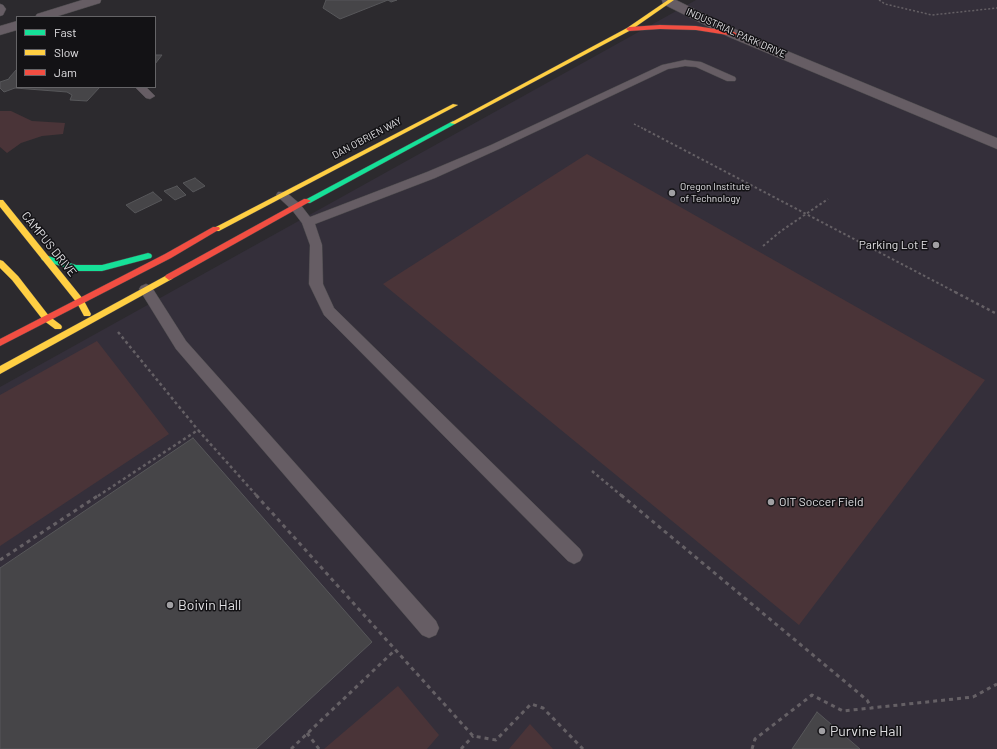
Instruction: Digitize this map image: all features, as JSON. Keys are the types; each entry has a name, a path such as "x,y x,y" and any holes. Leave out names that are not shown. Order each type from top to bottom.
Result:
{"street":[{"path":"45,16 95,0"},
{"path":"634,14 669,1"},
{"path":"0,370 296,207 629,29 669,1"},
{"name":"INDUSTRIAL PARK DRIVE","path":"669,1 734,34 997,144"},
{"name":"INDUSTRIAL PARK DRIVE","path":"669,1 725,18 953,111"},
{"path":"0,31 16,25"},
{"path":"629,29 660,27 696,28 734,34"},
{"name":"DAN O'BRIEN WAY","path":"80,301 465,99"},
{"name":"CAMPUS DRIVE","path":"0,202 80,301 90,320"},
{"path":"45,258 76,268 102,268 149,256 200,237"},
{"path":"0,263 15,278 46,318 67,333"},
{"path":"0,343 80,301"}],"lane":[{"path":"0,7 2,8 0,13"},
{"path":"308,222 431,175 495,147 665,67 685,63 698,64 731,79"},
{"path":"141,88 150,96"},
{"path":"282,195 296,207 308,222 316,245 316,284 329,311 574,555"},
{"path":"146,289 181,345 429,628"}],"path":[{"path":"879,0 884,4 932,15 997,8"},
{"path":"634,124 997,314"},
{"path":"763,246 828,199"},
{"path":"102,313 198,430 473,736 496,740 531,704 543,708 583,749"},
{"path":"0,560 198,430"},
{"path":"592,471 867,700 872,709"},
{"path":"291,749 395,650"},
{"path":"752,749 755,739 812,695 843,711 973,697 997,684"},
{"path":"308,733 320,749"},
{"path":"461,749 473,736"}],"shaded area":[{"name":"Oregon Institute of Technology","path":"696,0 997,0 997,749 0,749 0,387"},
{"path":"0,111 11,111 32,121 65,123 63,134 42,136 21,143 7,153 0,147"},
{"name":"OIT Soccer Field","path":"587,154 985,380 799,625 383,284"},
{"path":"97,341 169,434 0,546 0,395"},
{"path":"398,686 439,735 427,749 324,749"},
{"path":"530,724 553,749 509,749"}],"building":[{"path":"326,0 388,0 340,19 323,8"},
{"path":"156,55 162,55 156,63"},
{"path":"16,70 16,88 99,88 87,101 70,100 72,95 67,92 15,88 4,92 0,88 0,82 9,78"},
{"path":"195,178 205,186 193,192 183,183"},
{"path":"177,186 186,195 175,200 164,191"},
{"path":"153,192 162,200 135,213 126,205"},
{"name":"Boivin Hall","path":"193,438 372,642 256,749 0,749 0,568"},
{"name":"Purvine Hall","path":"817,712 860,749 792,749"}],"traffic: fast":[{"path":"307,201 453,123"},
{"path":"45,258 76,268 102,268 148,256"}],"traffic: slow":[{"path":"453,123 629,29 671,0"},
{"path":"216,229 455,105"},
{"path":"0,202 80,301 87,314"},
{"path":"0,263 15,278 46,318 58,327"},
{"path":"0,370 169,277"}],"traffic: jam":[{"path":"629,29 660,27 696,28 734,34"},
{"path":"169,277 307,201"},
{"path":"0,343 168,256 216,229"}],"place":[{"name":"Oregon Institute of Technology","path":"672,193"},
{"name":"Parking Lot E","path":"936,245"},
{"name":"OIT Soccer Field","path":"771,502"},
{"name":"Boivin Hall","path":"170,605"},
{"name":"Purvine Hall","path":"822,731"}]}
